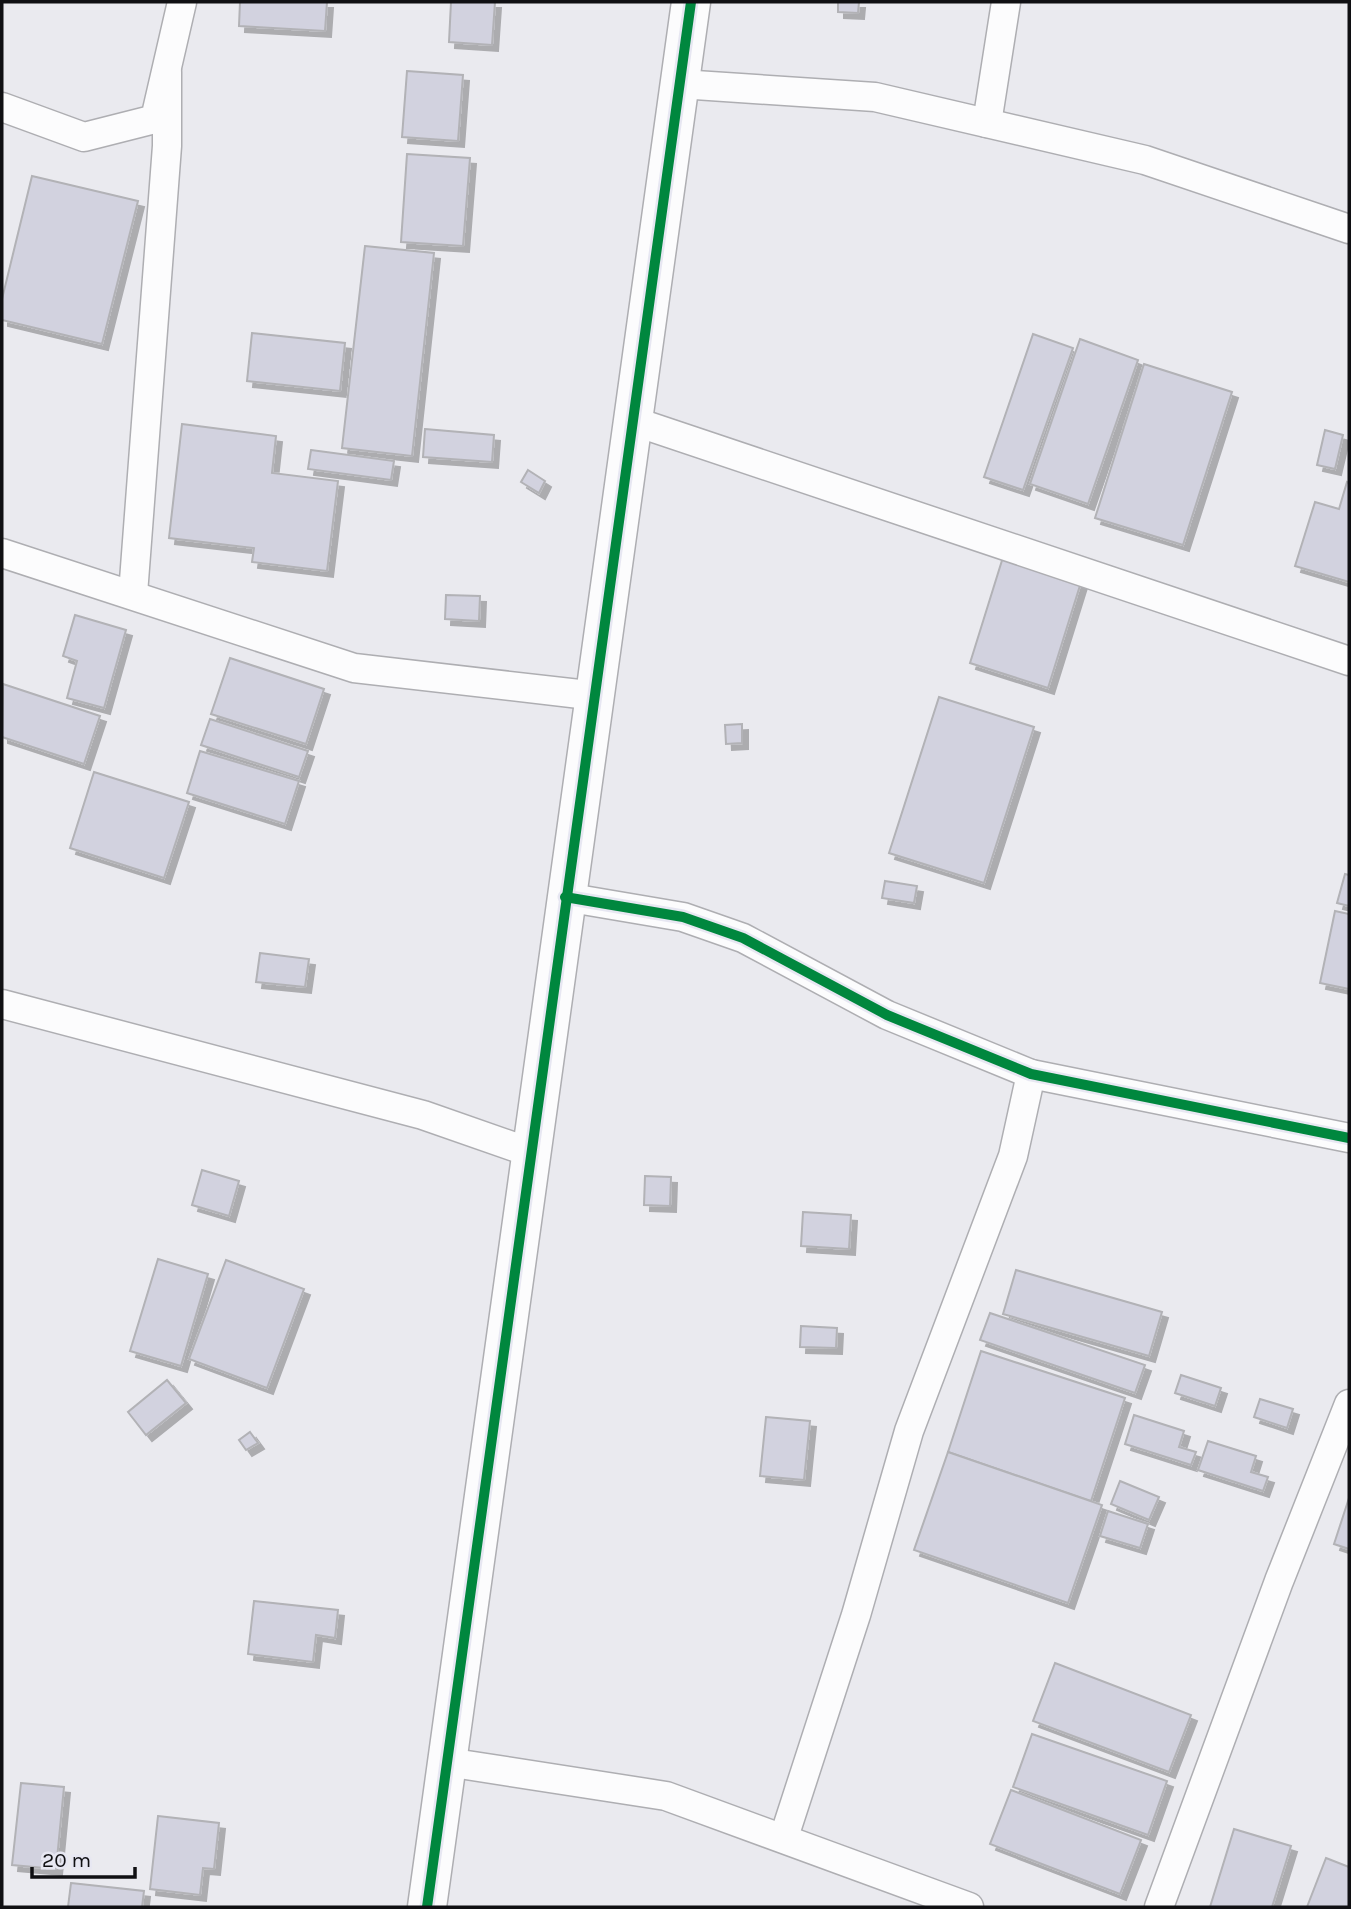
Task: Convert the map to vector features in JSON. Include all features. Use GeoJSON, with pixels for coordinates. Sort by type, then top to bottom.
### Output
{"type":"FeatureCollection","features":[{"type":"Feature","properties":{"kind":"street"},"geometry":{"type":"LineString","coordinates":[[2,107],[84,137],[155,118],[182,2]]}},
{"type":"Feature","properties":{"kind":"street"},"geometry":{"type":"LineString","coordinates":[[427,1907],[565,897],[597,696],[691,2]]}},
{"type":"Feature","properties":{"kind":"street"},"geometry":{"type":"LineString","coordinates":[[987,123],[1006,2]]}},
{"type":"Feature","properties":{"kind":"street"},"geometry":{"type":"LineString","coordinates":[[133,594],[167,146],[167,72]]}},
{"type":"Feature","properties":{"kind":"street"},"geometry":{"type":"LineString","coordinates":[[680,84],[875,97],[1145,160],[1349,229]]}},
{"type":"Feature","properties":{"kind":"street"},"geometry":{"type":"LineString","coordinates":[[633,421],[1349,661]]}},
{"type":"Feature","properties":{"kind":"street"},"geometry":{"type":"LineString","coordinates":[[2,553],[354,668],[597,696]]}},
{"type":"Feature","properties":{"kind":"street"},"geometry":{"type":"LineString","coordinates":[[565,897],[683,917],[743,938],[887,1015],[1031,1074],[1349,1138]]}},
{"type":"Feature","properties":{"kind":"street"},"geometry":{"type":"LineString","coordinates":[[2,1004],[423,1115],[532,1153]]}},
{"type":"Feature","properties":{"kind":"street"},"geometry":{"type":"LineString","coordinates":[[784,1837],[856,1615],[909,1431],[1013,1156],[1031,1074]]}},
{"type":"Feature","properties":{"kind":"street"},"geometry":{"type":"LineString","coordinates":[[1159,1907],[1279,1581],[1349,1404]]}},
{"type":"Feature","properties":{"kind":"street"},"geometry":{"type":"LineString","coordinates":[[447,1762],[666,1796],[969,1907]]}},
{"type":"Feature","properties":{"kind":"building"},"geometry":{"type":"Polygon","coordinates":[[[240,2],[327,2],[325,31],[239,26],[240,2]]]}},
{"type":"Feature","properties":{"kind":"building"},"geometry":{"type":"Polygon","coordinates":[[[451,2],[495,2],[492,45],[449,42],[451,2]]]}},
{"type":"Feature","properties":{"kind":"building"},"geometry":{"type":"Polygon","coordinates":[[[838,2],[859,2],[858,13],[838,12],[838,2]]]}},
{"type":"Feature","properties":{"kind":"building"},"geometry":{"type":"Polygon","coordinates":[[[407,71],[463,75],[458,141],[402,137],[407,71]]]}},
{"type":"Feature","properties":{"kind":"building"},"geometry":{"type":"Polygon","coordinates":[[[407,154],[470,158],[463,246],[401,242],[407,154]]]}},
{"type":"Feature","properties":{"kind":"building"},"geometry":{"type":"Polygon","coordinates":[[[32,176],[138,201],[102,344],[2,320],[2,299],[32,176]]]}},
{"type":"Feature","properties":{"kind":"building"},"geometry":{"type":"Polygon","coordinates":[[[365,246],[434,253],[412,456],[342,448],[365,246]]]}},
{"type":"Feature","properties":{"kind":"building"},"geometry":{"type":"Polygon","coordinates":[[[252,333],[345,343],[340,391],[247,381],[252,333]]]}},
{"type":"Feature","properties":{"kind":"building"},"geometry":{"type":"Polygon","coordinates":[[[1033,334],[1073,348],[1023,490],[984,477],[1033,334]]]}},
{"type":"Feature","properties":{"kind":"building"},"geometry":{"type":"Polygon","coordinates":[[[1080,339],[1138,360],[1088,504],[1030,484],[1080,339]]]}},
{"type":"Feature","properties":{"kind":"building"},"geometry":{"type":"Polygon","coordinates":[[[1144,364],[1232,392],[1183,545],[1095,518],[1144,364]]]}},
{"type":"Feature","properties":{"kind":"building"},"geometry":{"type":"Polygon","coordinates":[[[182,424],[276,436],[272,473],[338,481],[327,571],[252,562],[254,548],[169,538],[182,424]]]}},
{"type":"Feature","properties":{"kind":"building"},"geometry":{"type":"Polygon","coordinates":[[[425,429],[494,435],[492,462],[423,457],[425,429]]]}},
{"type":"Feature","properties":{"kind":"building"},"geometry":{"type":"Polygon","coordinates":[[[1325,430],[1343,435],[1335,469],[1317,465],[1325,430]]]}},
{"type":"Feature","properties":{"kind":"building"},"geometry":{"type":"Polygon","coordinates":[[[311,450],[394,461],[391,480],[308,469],[311,450]]]}},
{"type":"Feature","properties":{"kind":"building"},"geometry":{"type":"Polygon","coordinates":[[[528,470],[545,481],[539,493],[521,482],[528,470]]]}},
{"type":"Feature","properties":{"kind":"building"},"geometry":{"type":"Polygon","coordinates":[[[1347,482],[1349,582],[1295,566],[1315,502],[1339,509],[1347,482]]]}},
{"type":"Feature","properties":{"kind":"building"},"geometry":{"type":"Polygon","coordinates":[[[1004,554],[1082,579],[1048,688],[970,663],[1004,554]]]}},
{"type":"Feature","properties":{"kind":"building"},"geometry":{"type":"Polygon","coordinates":[[[446,595],[480,596],[479,621],[445,619],[446,595]]]}},
{"type":"Feature","properties":{"kind":"building"},"geometry":{"type":"Polygon","coordinates":[[[75,615],[126,630],[104,708],[67,698],[77,661],[63,656],[75,615]]]}},
{"type":"Feature","properties":{"kind":"building"},"geometry":{"type":"Polygon","coordinates":[[[230,658],[324,689],[306,744],[211,714],[230,658]]]}},
{"type":"Feature","properties":{"kind":"building"},"geometry":{"type":"Polygon","coordinates":[[[3,684],[100,716],[84,764],[2,737],[3,684]]]}},
{"type":"Feature","properties":{"kind":"building"},"geometry":{"type":"Polygon","coordinates":[[[939,697],[1034,727],[984,883],[889,853],[939,697]]]}},
{"type":"Feature","properties":{"kind":"building"},"geometry":{"type":"Polygon","coordinates":[[[210,719],[308,751],[299,777],[201,745],[210,719]]]}},
{"type":"Feature","properties":{"kind":"building"},"geometry":{"type":"Polygon","coordinates":[[[742,724],[742,743],[726,744],[725,725],[742,724]]]}},
{"type":"Feature","properties":{"kind":"building"},"geometry":{"type":"Polygon","coordinates":[[[200,751],[299,781],[285,824],[187,793],[200,751]]]}},
{"type":"Feature","properties":{"kind":"building"},"geometry":{"type":"Polygon","coordinates":[[[94,772],[189,802],[164,878],[70,848],[94,772]]]}},
{"type":"Feature","properties":{"kind":"building"},"geometry":{"type":"Polygon","coordinates":[[[1345,874],[1349,875],[1349,906],[1337,903],[1345,874]]]}},
{"type":"Feature","properties":{"kind":"building"},"geometry":{"type":"Polygon","coordinates":[[[885,881],[917,886],[914,903],[882,898],[885,881]]]}},
{"type":"Feature","properties":{"kind":"building"},"geometry":{"type":"Polygon","coordinates":[[[1335,911],[1349,914],[1349,989],[1320,983],[1335,911]]]}},
{"type":"Feature","properties":{"kind":"building"},"geometry":{"type":"Polygon","coordinates":[[[260,953],[309,959],[305,987],[256,982],[260,953]]]}},
{"type":"Feature","properties":{"kind":"building"},"geometry":{"type":"Polygon","coordinates":[[[202,1170],[239,1181],[229,1216],[192,1205],[202,1170]]]}},
{"type":"Feature","properties":{"kind":"building"},"geometry":{"type":"Polygon","coordinates":[[[645,1176],[671,1177],[670,1206],[644,1205],[645,1176]]]}},
{"type":"Feature","properties":{"kind":"building"},"geometry":{"type":"Polygon","coordinates":[[[803,1212],[851,1215],[849,1249],[801,1246],[803,1212]]]}},
{"type":"Feature","properties":{"kind":"building"},"geometry":{"type":"Polygon","coordinates":[[[158,1259],[208,1274],[181,1366],[130,1351],[158,1259]]]}},
{"type":"Feature","properties":{"kind":"building"},"geometry":{"type":"Polygon","coordinates":[[[226,1260],[304,1289],[267,1388],[189,1359],[226,1260]]]}},
{"type":"Feature","properties":{"kind":"building"},"geometry":{"type":"Polygon","coordinates":[[[1016,1270],[1162,1312],[1149,1356],[1003,1314],[1016,1270]]]}},
{"type":"Feature","properties":{"kind":"building"},"geometry":{"type":"Polygon","coordinates":[[[990,1313],[1145,1365],[1135,1393],[980,1340],[990,1313]]]}},
{"type":"Feature","properties":{"kind":"building"},"geometry":{"type":"Polygon","coordinates":[[[801,1326],[837,1328],[836,1348],[800,1347],[801,1326]]]}},
{"type":"Feature","properties":{"kind":"building"},"geometry":{"type":"Polygon","coordinates":[[[981,1351],[1125,1398],[1091,1501],[948,1452],[981,1351]]]}},
{"type":"Feature","properties":{"kind":"building"},"geometry":{"type":"Polygon","coordinates":[[[1181,1375],[1221,1388],[1215,1406],[1175,1393],[1181,1375]]]}},
{"type":"Feature","properties":{"kind":"building"},"geometry":{"type":"Polygon","coordinates":[[[167,1380],[186,1403],[146,1435],[128,1412],[167,1380]]]}},
{"type":"Feature","properties":{"kind":"building"},"geometry":{"type":"Polygon","coordinates":[[[1260,1399],[1293,1409],[1287,1428],[1254,1417],[1260,1399]]]}},
{"type":"Feature","properties":{"kind":"building"},"geometry":{"type":"Polygon","coordinates":[[[1134,1415],[1184,1431],[1179,1447],[1196,1452],[1191,1465],[1125,1444],[1134,1415]]]}},
{"type":"Feature","properties":{"kind":"building"},"geometry":{"type":"Polygon","coordinates":[[[766,1417],[810,1421],[804,1480],[760,1476],[766,1417]]]}},
{"type":"Feature","properties":{"kind":"building"},"geometry":{"type":"Polygon","coordinates":[[[250,1432],[258,1443],[246,1450],[239,1440],[250,1432]]]}},
{"type":"Feature","properties":{"kind":"building"},"geometry":{"type":"Polygon","coordinates":[[[1208,1441],[1256,1456],[1251,1472],[1268,1477],[1263,1491],[1198,1470],[1208,1441]]]}},
{"type":"Feature","properties":{"kind":"building"},"geometry":{"type":"Polygon","coordinates":[[[948,1452],[1102,1505],[1068,1603],[914,1550],[948,1452]]]}},
{"type":"Feature","properties":{"kind":"building"},"geometry":{"type":"Polygon","coordinates":[[[1120,1481],[1159,1497],[1149,1520],[1111,1504],[1120,1481]]]}},
{"type":"Feature","properties":{"kind":"building"},"geometry":{"type":"Polygon","coordinates":[[[1349,1498],[1349,1549],[1334,1544],[1349,1498]]]}},
{"type":"Feature","properties":{"kind":"building"},"geometry":{"type":"Polygon","coordinates":[[[1108,1511],[1148,1524],[1140,1548],[1100,1536],[1108,1511]]]}},
{"type":"Feature","properties":{"kind":"building"},"geometry":{"type":"Polygon","coordinates":[[[254,1601],[338,1610],[335,1638],[316,1635],[313,1662],[248,1654],[254,1601]]]}},
{"type":"Feature","properties":{"kind":"building"},"geometry":{"type":"Polygon","coordinates":[[[1055,1663],[1191,1715],[1169,1772],[1033,1721],[1055,1663]]]}},
{"type":"Feature","properties":{"kind":"building"},"geometry":{"type":"Polygon","coordinates":[[[1032,1734],[1167,1781],[1148,1835],[1013,1787],[1032,1734]]]}},
{"type":"Feature","properties":{"kind":"building"},"geometry":{"type":"Polygon","coordinates":[[[21,1783],[64,1787],[56,1869],[12,1865],[21,1783]]]}},
{"type":"Feature","properties":{"kind":"building"},"geometry":{"type":"Polygon","coordinates":[[[1011,1790],[1141,1840],[1120,1894],[990,1844],[1011,1790]]]}},
{"type":"Feature","properties":{"kind":"building"},"geometry":{"type":"Polygon","coordinates":[[[158,1816],[219,1823],[214,1869],[203,1868],[200,1895],[150,1889],[158,1816]]]}},
{"type":"Feature","properties":{"kind":"building"},"geometry":{"type":"Polygon","coordinates":[[[1234,1829],[1291,1846],[1272,1907],[1210,1907],[1234,1829]]]}},
{"type":"Feature","properties":{"kind":"building"},"geometry":{"type":"Polygon","coordinates":[[[1326,1858],[1349,1867],[1349,1907],[1307,1907],[1326,1858]]]}},
{"type":"Feature","properties":{"kind":"building"},"geometry":{"type":"Polygon","coordinates":[[[71,1883],[144,1891],[142,1907],[68,1907],[71,1883]]]}},
{"type":"Feature","properties":{"kind":"cycle path"},"geometry":{"type":"LineString","coordinates":[[427,1907],[691,2]]}},
{"type":"Feature","properties":{"kind":"cycle path"},"geometry":{"type":"LineString","coordinates":[[565,897],[683,917],[743,938],[887,1015],[1031,1074],[1349,1138]]}}]}
